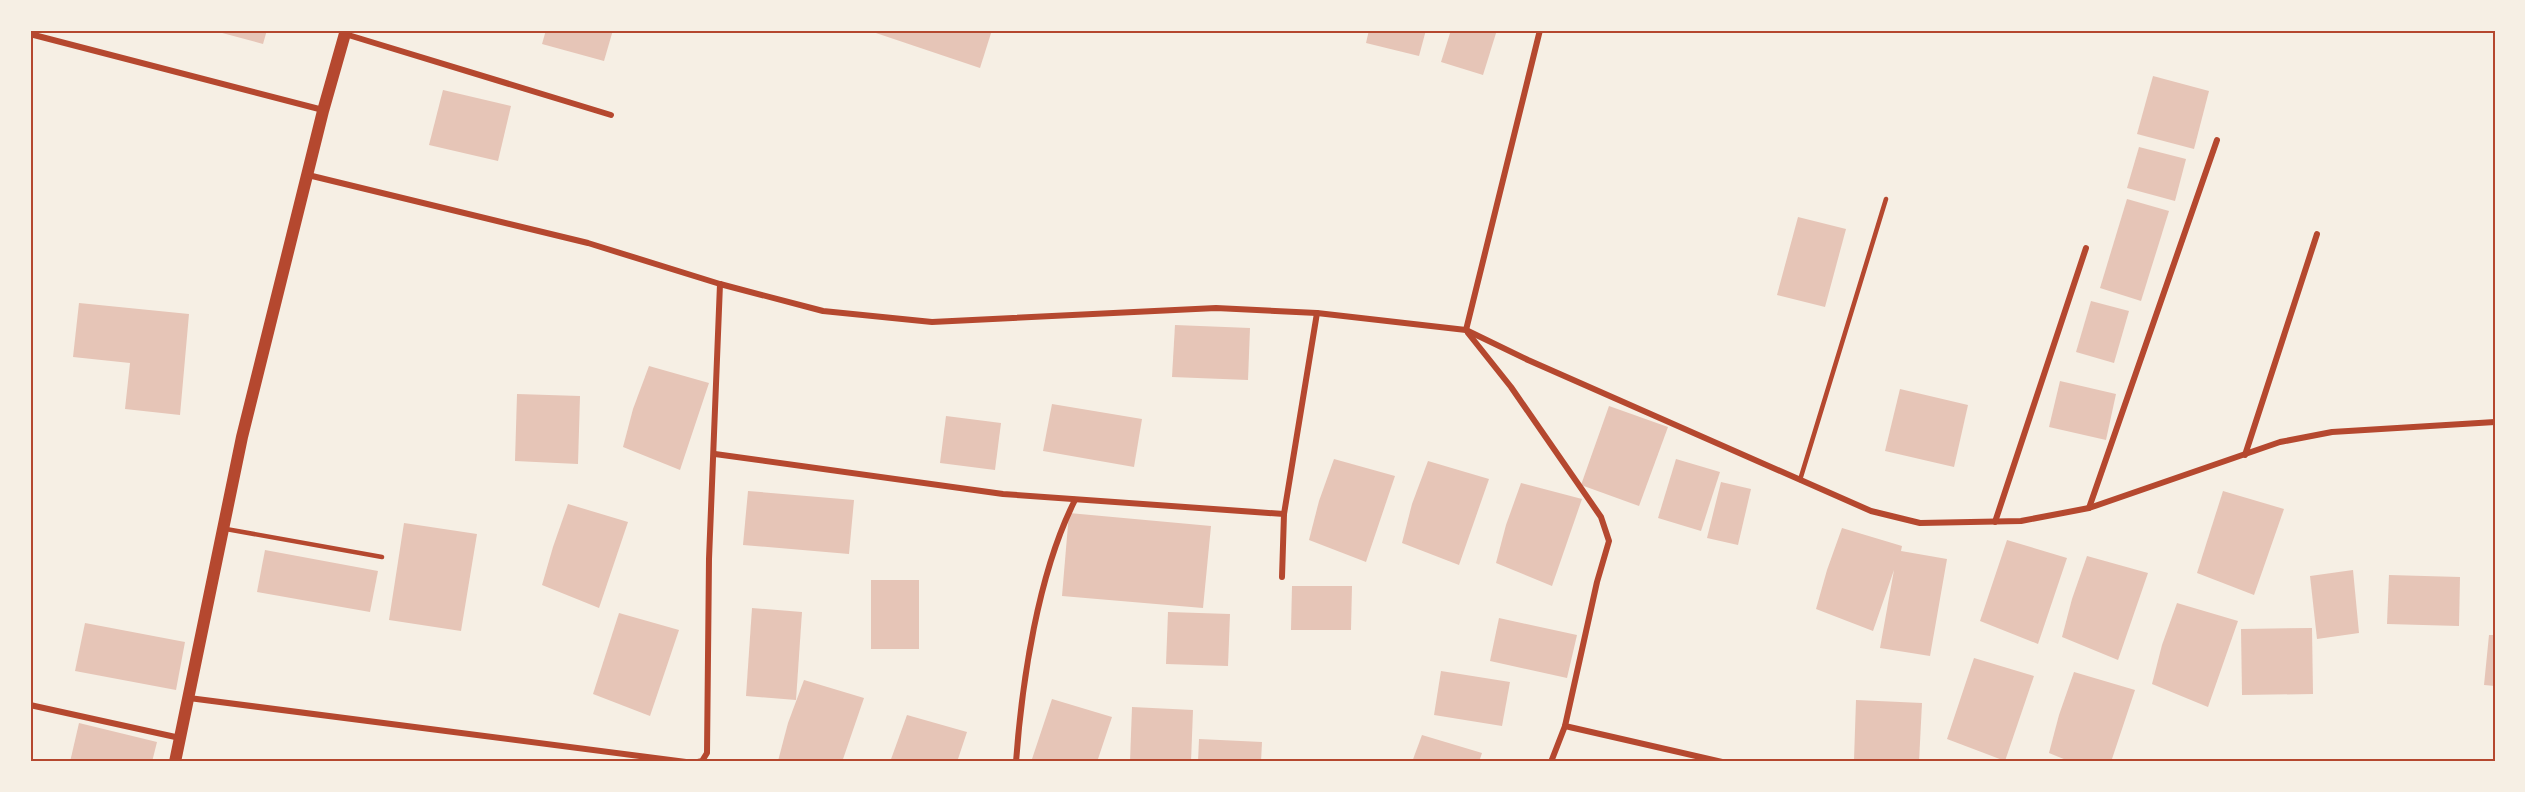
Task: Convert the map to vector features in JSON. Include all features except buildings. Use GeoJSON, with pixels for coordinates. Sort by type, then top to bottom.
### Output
{"type":"FeatureCollection","features":[{"type":"Feature","properties":{"kind":"main road"},"geometry":{"type":"LineString","coordinates":[[175,762],[242,437],[323,111],[346,32]]}},
{"type":"Feature","properties":{"kind":"street"},"geometry":{"type":"LineString","coordinates":[[1466,330],[1540,30]]}},
{"type":"Feature","properties":{"kind":"street"},"geometry":{"type":"LineString","coordinates":[[346,32],[612,115]]}},
{"type":"Feature","properties":{"kind":"street"},"geometry":{"type":"LineString","coordinates":[[30,34],[323,111]]}},
{"type":"Feature","properties":{"kind":"street"},"geometry":{"type":"LineString","coordinates":[[2089,508],[2217,140]]}},
{"type":"Feature","properties":{"kind":"street"},"geometry":{"type":"LineString","coordinates":[[308,175],[588,243],[720,284],[823,312],[932,322],[1216,308],[1317,313],[1466,330],[1528,360],[1871,511],[1920,523],[2021,521],[2089,508],[2280,442],[2332,432],[2495,422]]}},
{"type":"Feature","properties":{"kind":"street"},"geometry":{"type":"LineString","coordinates":[[2245,455],[2317,234]]}},
{"type":"Feature","properties":{"kind":"street"},"geometry":{"type":"LineString","coordinates":[[1995,522],[2086,248]]}},
{"type":"Feature","properties":{"kind":"street"},"geometry":{"type":"LineString","coordinates":[[698,762],[702,762],[707,753],[709,559],[720,284]]}},
{"type":"Feature","properties":{"kind":"street"},"geometry":{"type":"LineString","coordinates":[[1282,577],[1284,514],[1317,313]]}},
{"type":"Feature","properties":{"kind":"street"},"geometry":{"type":"LineString","coordinates":[[1466,330],[1511,387],[1601,517],[1609,541],[1565,726],[1551,762]]}},
{"type":"Feature","properties":{"kind":"street"},"geometry":{"type":"LineString","coordinates":[[715,454],[1003,494],[1284,514]]}},
{"type":"Feature","properties":{"kind":"street"},"geometry":{"type":"LineString","coordinates":[[1016,762],[1026,681],[1038,614],[1065,520],[1075,500]]}},
{"type":"Feature","properties":{"kind":"street"},"geometry":{"type":"LineString","coordinates":[[189,698],[686,762]]}},
{"type":"Feature","properties":{"kind":"street"},"geometry":{"type":"LineString","coordinates":[[30,705],[180,738]]}},
{"type":"Feature","properties":{"kind":"street"},"geometry":{"type":"LineString","coordinates":[[1565,726],[1722,762]]}},
{"type":"Feature","properties":{"kind":"lane"},"geometry":{"type":"LineString","coordinates":[[1800,480],[1886,200]]}},
{"type":"Feature","properties":{"kind":"lane"},"geometry":{"type":"LineString","coordinates":[[223,529],[382,556]]}}]}
